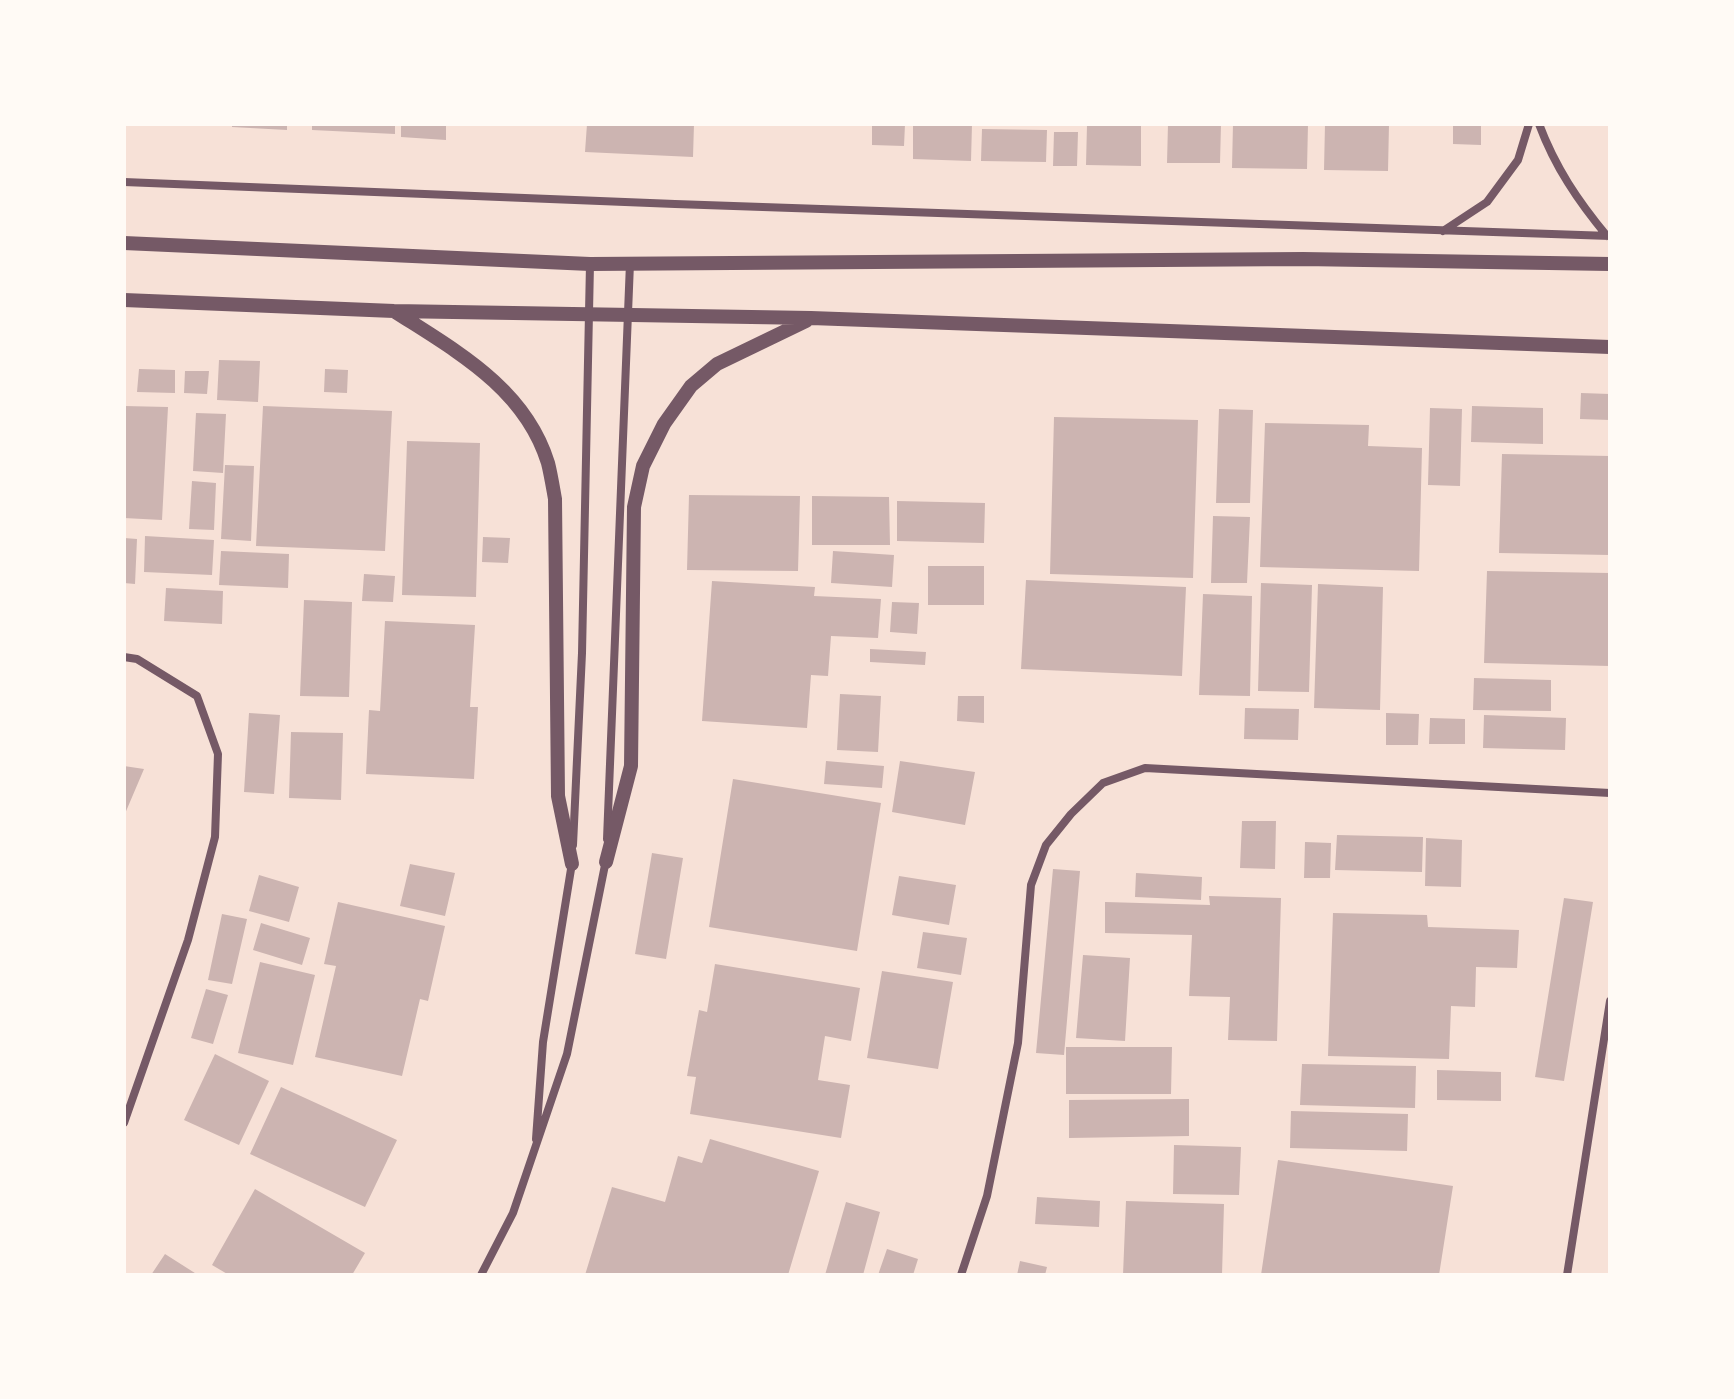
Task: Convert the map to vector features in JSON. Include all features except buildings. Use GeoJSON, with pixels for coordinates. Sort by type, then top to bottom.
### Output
{"type":"FeatureCollection","features":[{"type":"Feature","properties":{"kind":"street"},"geometry":{"type":"LineString","coordinates":[[1443,231],[1487,202],[1518,160],[1529,124]]}},
{"type":"Feature","properties":{"kind":"street"},"geometry":{"type":"LineString","coordinates":[[1539,124],[1551,155],[1576,198],[1608,236]]}},
{"type":"Feature","properties":{"kind":"street"},"geometry":{"type":"LineString","coordinates":[[124,182],[1608,236]]}},
{"type":"Feature","properties":{"kind":"street"},"geometry":{"type":"LineString","coordinates":[[124,243],[590,264],[1303,259],[1610,264]]}},
{"type":"Feature","properties":{"kind":"street"},"geometry":{"type":"LineString","coordinates":[[606,862],[630,263]]}},
{"type":"Feature","properties":{"kind":"street"},"geometry":{"type":"LineString","coordinates":[[535,1151],[543,1042],[572,864],[582,653],[590,264]]}},
{"type":"Feature","properties":{"kind":"street"},"geometry":{"type":"LineString","coordinates":[[124,300],[394,311],[811,318],[1610,347]]}},
{"type":"Feature","properties":{"kind":"street"},"geometry":{"type":"LineString","coordinates":[[394,311],[491,377],[509,395],[530,427],[547,462],[555,499],[558,796],[572,864]]}},
{"type":"Feature","properties":{"kind":"street"},"geometry":{"type":"LineString","coordinates":[[481,1275],[513,1213],[567,1054],[606,862],[631,766],[634,507],[643,466],[664,424],[691,386],[717,364],[811,318]]}},
{"type":"Feature","properties":{"kind":"street"},"geometry":{"type":"LineString","coordinates":[[124,657],[137,659],[197,696],[218,754],[215,837],[188,940],[124,1123]]}},
{"type":"Feature","properties":{"kind":"street"},"geometry":{"type":"LineString","coordinates":[[961,1275],[987,1196],[1018,1043],[1031,885],[1046,845],[1071,814],[1103,783],[1145,768],[1610,793]]}},
{"type":"Feature","properties":{"kind":"street"},"geometry":{"type":"LineString","coordinates":[[1567,1275],[1610,1001]]}}]}
